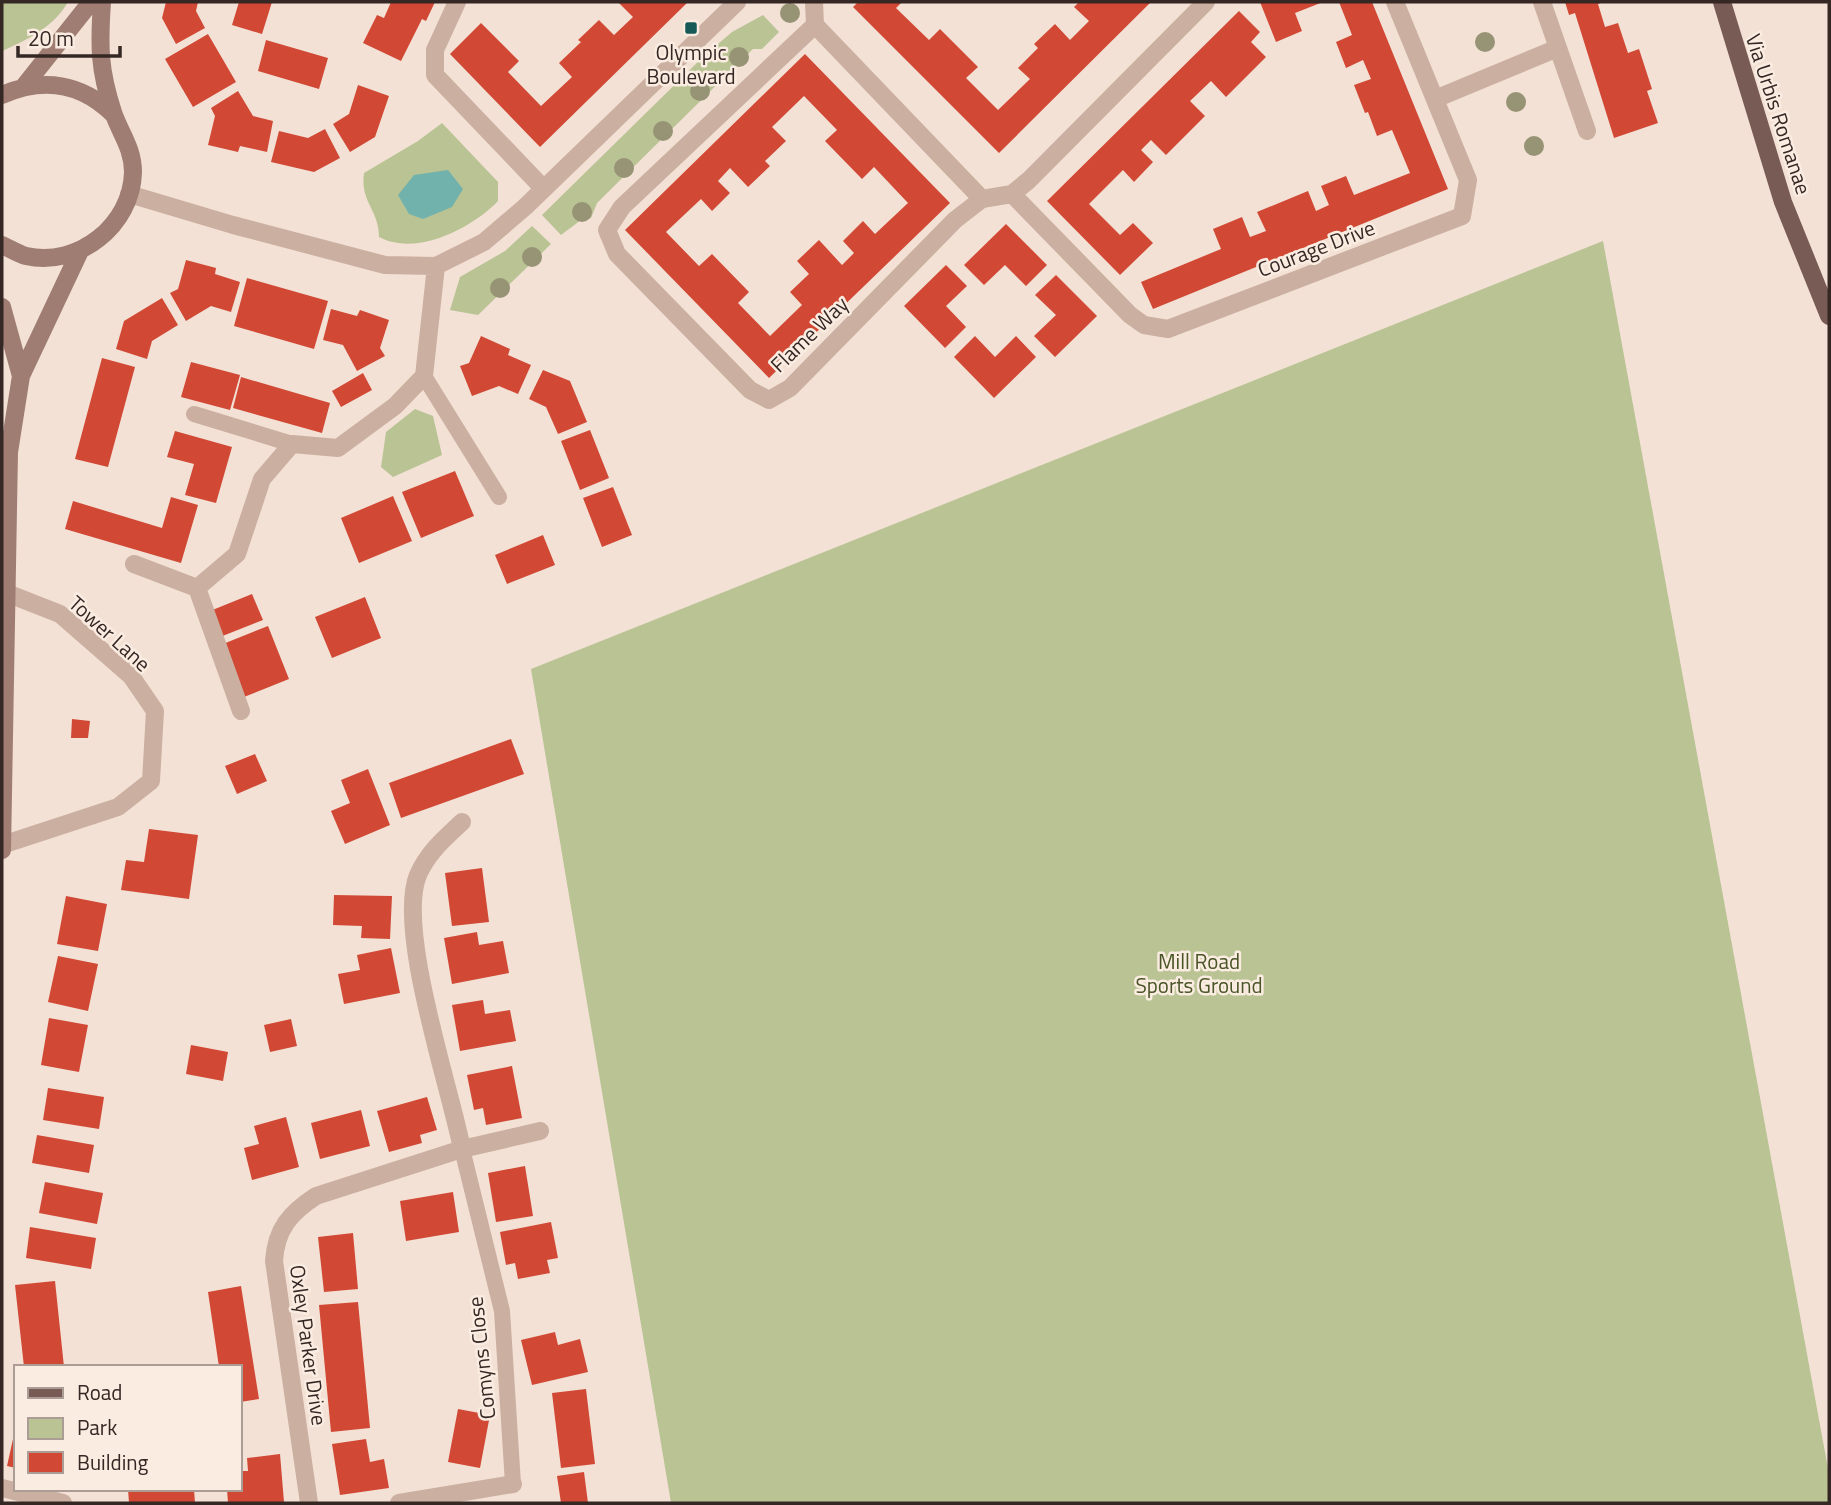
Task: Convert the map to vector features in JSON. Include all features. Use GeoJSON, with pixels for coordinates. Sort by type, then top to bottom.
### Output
{"type":"FeatureCollection","features":[{"type":"Feature","properties":{"kind":"main road","name":"Via Urbis Romanae"},"geometry":{"type":"LineString","coordinates":[[1722,2],[1783,202],[1829,316]]}},
{"type":"Feature","properties":{"kind":"street"},"geometry":{"type":"LineString","coordinates":[[25,85],[91,2]]}},
{"type":"Feature","properties":{"kind":"street"},"geometry":{"type":"LineString","coordinates":[[2,245],[25,256],[51,258],[80,251],[116,222],[129,194],[133,172],[128,141],[114,115],[99,58],[102,2]]}},
{"type":"Feature","properties":{"kind":"street"},"geometry":{"type":"LineString","coordinates":[[457,2],[435,50],[435,75],[543,188]]}},
{"type":"Feature","properties":{"kind":"street"},"geometry":{"type":"LineString","coordinates":[[129,194],[385,265],[436,266],[484,242],[737,2]]}},
{"type":"Feature","properties":{"kind":"street"},"geometry":{"type":"LineString","coordinates":[[814,2],[815,24],[982,199]]}},
{"type":"Feature","properties":{"kind":"street"},"geometry":{"type":"LineString","coordinates":[[1012,194],[1206,2]]}},
{"type":"Feature","properties":{"kind":"street","name":"Courage Drive"},"geometry":{"type":"LineString","coordinates":[[1012,194],[1130,315],[1144,325],[1168,329],[1462,216],[1468,180],[1395,2]]}},
{"type":"Feature","properties":{"kind":"street"},"geometry":{"type":"LineString","coordinates":[[1542,2],[1587,131]]}},
{"type":"Feature","properties":{"kind":"street","name":"Flame Way"},"geometry":{"type":"LineString","coordinates":[[815,24],[622,207],[607,230],[617,254],[750,390],[769,400],[790,388],[955,220],[982,199],[1012,194]]}},
{"type":"Feature","properties":{"kind":"street"},"geometry":{"type":"LineString","coordinates":[[1435,99],[1558,48]]}},
{"type":"Feature","properties":{"kind":"street"},"geometry":{"type":"LineString","coordinates":[[2,95],[25,85],[70,86],[98,99],[114,115]]}},
{"type":"Feature","properties":{"kind":"street"},"geometry":{"type":"LineString","coordinates":[[2,850],[4,592],[9,452],[21,376],[80,251]]}},
{"type":"Feature","properties":{"kind":"street"},"geometry":{"type":"LineString","coordinates":[[197,588],[237,554],[262,479],[292,444],[338,448],[395,406],[425,376],[436,266]]}},
{"type":"Feature","properties":{"kind":"street"},"geometry":{"type":"LineString","coordinates":[[2,307],[21,376]]}},
{"type":"Feature","properties":{"kind":"street"},"geometry":{"type":"LineString","coordinates":[[134,564],[197,588],[241,711]]}},
{"type":"Feature","properties":{"kind":"street","name":"Tower Lane"},"geometry":{"type":"LineString","coordinates":[[2,845],[118,807],[151,781],[155,712],[131,676],[60,614],[4,592]]}},
{"type":"Feature","properties":{"kind":"street"},"geometry":{"type":"LineString","coordinates":[[461,1149],[428,1012],[412,911],[417,878],[430,852],[462,822]]}},
{"type":"Feature","properties":{"kind":"street","name":"Oxley Parker Drive"},"geometry":{"type":"LineString","coordinates":[[309,1503],[274,1261],[275,1241],[283,1224],[295,1209],[316,1196],[461,1149],[540,1131]]}},
{"type":"Feature","properties":{"kind":"street"},"geometry":{"type":"LineString","coordinates":[[399,1503],[513,1484]]}},
{"type":"Feature","properties":{"kind":"street"},"geometry":{"type":"LineString","coordinates":[[14,1491],[63,1503]]}},
{"type":"Feature","properties":{"kind":"lane"},"geometry":{"type":"LineString","coordinates":[[425,376],[499,497]]}},
{"type":"Feature","properties":{"kind":"lane"},"geometry":{"type":"LineString","coordinates":[[194,414],[292,444]]}},
{"type":"Feature","properties":{"kind":"lane","name":"Comyns Close"},"geometry":{"type":"LineString","coordinates":[[461,1149],[502,1311],[513,1484]]}},
{"type":"Feature","properties":{"kind":"green space"},"geometry":{"type":"Polygon","coordinates":[[[2,2],[68,2],[48,26],[2,51],[2,2]]]}},
{"type":"Feature","properties":{"kind":"green space"},"geometry":{"type":"Polygon","coordinates":[[[763,15],[779,32],[762,49],[753,49],[597,203],[591,218],[581,220],[561,235],[542,215],[704,56],[732,32],[763,15]]]}},
{"type":"Feature","properties":{"kind":"green space"},"geometry":{"type":"Polygon","coordinates":[[[442,123],[498,182],[498,201],[474,221],[443,237],[410,244],[379,237],[376,219],[365,192],[364,173],[418,141],[442,123]]]}},
{"type":"Feature","properties":{"kind":"green space"},"geometry":{"type":"Polygon","coordinates":[[[532,226],[551,244],[478,315],[450,310],[460,277],[505,251],[532,226]]]}},
{"type":"Feature","properties":{"kind":"green space","name":"Mill Road Sports Ground"},"geometry":{"type":"Polygon","coordinates":[[[1603,241],[1829,1474],[1829,1503],[671,1503],[531,669],[1603,241]]]}},
{"type":"Feature","properties":{"kind":"green space"},"geometry":{"type":"Polygon","coordinates":[[[415,409],[433,416],[442,455],[393,477],[381,467],[386,432],[415,409]]]}},
{"type":"Feature","properties":{"kind":"water"},"geometry":{"type":"Polygon","coordinates":[[[448,170],[463,189],[452,207],[423,219],[409,214],[398,195],[414,175],[448,170]]]}},
{"type":"Feature","properties":{"kind":"building"},"geometry":{"type":"Polygon","coordinates":[[[166,2],[198,2],[196,11],[205,28],[176,44],[162,18],[166,2]]]}},
{"type":"Feature","properties":{"kind":"building"},"geometry":{"type":"Polygon","coordinates":[[[239,2],[272,2],[262,34],[232,25],[239,2]]]}},
{"type":"Feature","properties":{"kind":"building"},"geometry":{"type":"Polygon","coordinates":[[[391,2],[435,2],[426,21],[422,19],[401,61],[363,43],[377,15],[384,18],[391,2]]]}},
{"type":"Feature","properties":{"kind":"building"},"geometry":{"type":"Polygon","coordinates":[[[618,2],[688,2],[540,147],[450,54],[481,23],[519,61],[508,72],[541,106],[572,77],[559,63],[581,42],[578,40],[599,20],[614,35],[633,17],[618,2]]]}},
{"type":"Feature","properties":{"kind":"building"},"geometry":{"type":"Polygon","coordinates":[[[858,2],[902,2],[896,8],[929,40],[940,29],[978,67],[966,78],[998,110],[1030,79],[1018,68],[1038,48],[1034,44],[1055,24],[1070,40],[1089,21],[1074,7],[1079,2],[1151,2],[999,153],[853,7],[858,2]]]}},
{"type":"Feature","properties":{"kind":"building"},"geometry":{"type":"Polygon","coordinates":[[[1260,2],[1323,2],[1295,13],[1302,31],[1276,42],[1260,2]]]}},
{"type":"Feature","properties":{"kind":"building"},"geometry":{"type":"Polygon","coordinates":[[[1339,2],[1372,2],[1448,189],[1153,309],[1141,282],[1221,249],[1213,229],[1242,217],[1250,237],[1266,231],[1257,212],[1308,191],[1316,211],[1329,205],[1321,186],[1346,176],[1354,195],[1410,173],[1392,130],[1377,136],[1368,112],[1365,113],[1354,85],[1371,79],[1363,60],[1346,68],[1336,42],[1352,35],[1339,2]]]}},
{"type":"Feature","properties":{"kind":"building"},"geometry":{"type":"Polygon","coordinates":[[[1565,2],[1603,2],[1598,4],[1605,27],[1618,23],[1628,53],[1639,49],[1652,89],[1647,91],[1658,123],[1614,138],[1575,13],[1569,15],[1565,2]]]}},
{"type":"Feature","properties":{"kind":"building"},"geometry":{"type":"Polygon","coordinates":[[[1239,11],[1260,32],[1251,42],[1266,57],[1226,97],[1211,81],[1190,101],[1205,116],[1166,155],[1151,140],[1141,150],[1153,162],[1134,182],[1123,170],[1089,204],[1120,235],[1133,223],[1153,243],[1120,275],[1047,201],[1239,11]]]}},
{"type":"Feature","properties":{"kind":"building"},"geometry":{"type":"Polygon","coordinates":[[[208,34],[236,82],[193,107],[165,59],[208,34]]]}},
{"type":"Feature","properties":{"kind":"building"},"geometry":{"type":"Polygon","coordinates":[[[266,40],[328,58],[319,89],[258,71],[266,40]]]}},
{"type":"Feature","properties":{"kind":"building"},"geometry":{"type":"Polygon","coordinates":[[[805,54],[950,203],[769,378],[625,230],[805,54]],[[804,96],[772,127],[786,141],[765,161],[770,166],[748,187],[730,168],[718,181],[730,193],[712,211],[701,199],[666,232],[699,266],[712,254],[749,292],[738,303],[770,336],[802,305],[790,292],[809,274],[797,261],[819,240],[842,265],[854,253],[843,241],[863,221],[875,234],[908,203],[874,167],[862,179],[825,141],[837,130],[804,96]]]}},
{"type":"Feature","properties":{"kind":"building"},"geometry":{"type":"Polygon","coordinates":[[[358,85],[389,96],[375,137],[350,152],[333,124],[349,114],[358,85]]]}},
{"type":"Feature","properties":{"kind":"building"},"geometry":{"type":"Polygon","coordinates":[[[238,91],[253,116],[273,121],[267,152],[240,146],[238,152],[208,145],[215,116],[211,108],[238,91]]]}},
{"type":"Feature","properties":{"kind":"building"},"geometry":{"type":"Polygon","coordinates":[[[325,129],[340,158],[314,172],[271,162],[279,131],[308,138],[325,129]]]}},
{"type":"Feature","properties":{"kind":"building"},"geometry":{"type":"Polygon","coordinates":[[[1006,224],[1047,265],[1026,286],[1005,265],[984,285],[964,265],[1006,224]]]}},
{"type":"Feature","properties":{"kind":"building"},"geometry":{"type":"Polygon","coordinates":[[[186,260],[216,268],[215,274],[240,282],[231,312],[211,306],[186,321],[170,293],[178,289],[186,260]]]}},
{"type":"Feature","properties":{"kind":"building"},"geometry":{"type":"Polygon","coordinates":[[[946,265],[967,286],[946,306],[966,327],[945,348],[904,306],[946,265]]]}},
{"type":"Feature","properties":{"kind":"building"},"geometry":{"type":"Polygon","coordinates":[[[1056,275],[1097,316],[1055,357],[1034,336],[1056,315],[1035,295],[1056,275]]]}},
{"type":"Feature","properties":{"kind":"building"},"geometry":{"type":"Polygon","coordinates":[[[247,278],[328,301],[314,349],[234,326],[247,278]]]}},
{"type":"Feature","properties":{"kind":"building"},"geometry":{"type":"Polygon","coordinates":[[[162,298],[178,325],[152,341],[147,359],[116,349],[124,321],[162,298]]]}},
{"type":"Feature","properties":{"kind":"building"},"geometry":{"type":"Polygon","coordinates":[[[331,309],[357,316],[360,310],[389,320],[380,348],[385,356],[357,371],[343,345],[323,340],[331,309]]]}},
{"type":"Feature","properties":{"kind":"building"},"geometry":{"type":"Polygon","coordinates":[[[481,336],[510,349],[508,355],[531,365],[518,394],[499,386],[472,396],[460,366],[469,363],[481,336]]]}},
{"type":"Feature","properties":{"kind":"building"},"geometry":{"type":"Polygon","coordinates":[[[975,336],[995,357],[1016,336],[1036,357],[994,398],[954,357],[975,336]]]}},
{"type":"Feature","properties":{"kind":"building"},"geometry":{"type":"Polygon","coordinates":[[[102,358],[135,367],[108,467],[75,459],[102,358]]]}},
{"type":"Feature","properties":{"kind":"building"},"geometry":{"type":"Polygon","coordinates":[[[191,362],[240,375],[230,410],[181,397],[191,362]]]}},
{"type":"Feature","properties":{"kind":"building"},"geometry":{"type":"Polygon","coordinates":[[[543,370],[570,381],[587,422],[558,434],[546,407],[529,399],[543,370]]]}},
{"type":"Feature","properties":{"kind":"building"},"geometry":{"type":"Polygon","coordinates":[[[363,373],[372,390],[341,407],[332,391],[363,373]]]}},
{"type":"Feature","properties":{"kind":"building"},"geometry":{"type":"Polygon","coordinates":[[[241,377],[330,403],[322,433],[233,408],[241,377]]]}},
{"type":"Feature","properties":{"kind":"building"},"geometry":{"type":"Polygon","coordinates":[[[590,430],[609,478],[580,490],[561,441],[590,430]]]}},
{"type":"Feature","properties":{"kind":"building"},"geometry":{"type":"Polygon","coordinates":[[[175,431],[232,447],[216,503],[185,495],[194,464],[167,457],[175,431]]]}},
{"type":"Feature","properties":{"kind":"building"},"geometry":{"type":"Polygon","coordinates":[[[455,471],[474,516],[421,538],[402,492],[455,471]]]}},
{"type":"Feature","properties":{"kind":"building"},"geometry":{"type":"Polygon","coordinates":[[[613,487],[632,535],[602,547],[583,498],[613,487]]]}},
{"type":"Feature","properties":{"kind":"building"},"geometry":{"type":"Polygon","coordinates":[[[393,496],[412,541],[359,563],[341,518],[393,496]]]}},
{"type":"Feature","properties":{"kind":"building"},"geometry":{"type":"Polygon","coordinates":[[[171,497],[198,505],[181,563],[65,529],[73,501],[162,528],[171,497]]]}},
{"type":"Feature","properties":{"kind":"building"},"geometry":{"type":"Polygon","coordinates":[[[543,535],[555,565],[507,584],[495,555],[543,535]]]}},
{"type":"Feature","properties":{"kind":"building"},"geometry":{"type":"Polygon","coordinates":[[[252,594],[263,620],[220,637],[210,611],[252,594]]]}},
{"type":"Feature","properties":{"kind":"building"},"geometry":{"type":"Polygon","coordinates":[[[365,597],[381,638],[332,658],[315,617],[365,597]]]}},
{"type":"Feature","properties":{"kind":"building"},"geometry":{"type":"Polygon","coordinates":[[[268,626],[289,679],[244,697],[223,644],[268,626]]]}},
{"type":"Feature","properties":{"kind":"building"},"geometry":{"type":"Polygon","coordinates":[[[72,719],[90,721],[88,738],[71,738],[72,719]]]}},
{"type":"Feature","properties":{"kind":"building"},"geometry":{"type":"Polygon","coordinates":[[[511,739],[524,774],[401,818],[389,783],[511,739]]]}},
{"type":"Feature","properties":{"kind":"building"},"geometry":{"type":"Polygon","coordinates":[[[255,754],[267,781],[237,794],[225,766],[255,754]]]}},
{"type":"Feature","properties":{"kind":"building"},"geometry":{"type":"Polygon","coordinates":[[[368,769],[390,825],[345,844],[331,811],[350,803],[341,780],[368,769]]]}},
{"type":"Feature","properties":{"kind":"building"},"geometry":{"type":"Polygon","coordinates":[[[149,829],[198,835],[189,899],[121,890],[126,860],[144,862],[149,829]]]}},
{"type":"Feature","properties":{"kind":"building"},"geometry":{"type":"Polygon","coordinates":[[[482,868],[489,922],[452,926],[445,873],[482,868]]]}},
{"type":"Feature","properties":{"kind":"building"},"geometry":{"type":"Polygon","coordinates":[[[334,895],[392,896],[390,939],[361,938],[362,926],[333,925],[334,895]]]}},
{"type":"Feature","properties":{"kind":"building"},"geometry":{"type":"Polygon","coordinates":[[[66,896],[107,904],[98,951],[57,944],[66,896]]]}},
{"type":"Feature","properties":{"kind":"building"},"geometry":{"type":"Polygon","coordinates":[[[477,932],[479,945],[503,941],[509,973],[452,984],[444,938],[477,932]]]}},
{"type":"Feature","properties":{"kind":"building"},"geometry":{"type":"Polygon","coordinates":[[[391,948],[400,993],[344,1004],[338,974],[360,970],[357,955],[391,948]]]}},
{"type":"Feature","properties":{"kind":"building"},"geometry":{"type":"Polygon","coordinates":[[[58,956],[98,964],[88,1011],[48,1002],[58,956]]]}},
{"type":"Feature","properties":{"kind":"building"},"geometry":{"type":"Polygon","coordinates":[[[483,1000],[485,1014],[510,1010],[516,1041],[460,1051],[452,1005],[483,1000]]]}},
{"type":"Feature","properties":{"kind":"building"},"geometry":{"type":"Polygon","coordinates":[[[49,1018],[88,1025],[79,1072],[41,1065],[49,1018]]]}},
{"type":"Feature","properties":{"kind":"building"},"geometry":{"type":"Polygon","coordinates":[[[291,1019],[297,1046],[270,1052],[264,1025],[291,1019]]]}},
{"type":"Feature","properties":{"kind":"building"},"geometry":{"type":"Polygon","coordinates":[[[191,1045],[228,1052],[223,1081],[186,1074],[191,1045]]]}},
{"type":"Feature","properties":{"kind":"building"},"geometry":{"type":"Polygon","coordinates":[[[512,1066],[522,1118],[486,1125],[483,1108],[474,1110],[467,1075],[512,1066]]]}},
{"type":"Feature","properties":{"kind":"building"},"geometry":{"type":"Polygon","coordinates":[[[48,1088],[104,1097],[99,1129],[43,1120],[48,1088]]]}},
{"type":"Feature","properties":{"kind":"building"},"geometry":{"type":"Polygon","coordinates":[[[427,1097],[437,1130],[420,1135],[422,1143],[389,1152],[377,1111],[427,1097]]]}},
{"type":"Feature","properties":{"kind":"building"},"geometry":{"type":"Polygon","coordinates":[[[361,1110],[370,1146],[320,1159],[311,1123],[361,1110]]]}},
{"type":"Feature","properties":{"kind":"building"},"geometry":{"type":"Polygon","coordinates":[[[286,1117],[299,1167],[252,1180],[244,1148],[259,1144],[254,1126],[286,1117]]]}},
{"type":"Feature","properties":{"kind":"building"},"geometry":{"type":"Polygon","coordinates":[[[37,1135],[94,1145],[89,1173],[32,1163],[37,1135]]]}},
{"type":"Feature","properties":{"kind":"building"},"geometry":{"type":"Polygon","coordinates":[[[525,1166],[533,1216],[496,1222],[488,1173],[525,1166]]]}},
{"type":"Feature","properties":{"kind":"building"},"geometry":{"type":"Polygon","coordinates":[[[45,1182],[103,1193],[97,1224],[39,1213],[45,1182]]]}},
{"type":"Feature","properties":{"kind":"building"},"geometry":{"type":"Polygon","coordinates":[[[453,1192],[459,1232],[406,1241],[400,1201],[453,1192]]]}},
{"type":"Feature","properties":{"kind":"building"},"geometry":{"type":"Polygon","coordinates":[[[551,1222],[558,1258],[547,1260],[550,1273],[518,1279],[515,1263],[506,1265],[500,1232],[551,1222]]]}},
{"type":"Feature","properties":{"kind":"building"},"geometry":{"type":"Polygon","coordinates":[[[30,1227],[96,1238],[91,1269],[26,1258],[30,1227]]]}},
{"type":"Feature","properties":{"kind":"building"},"geometry":{"type":"Polygon","coordinates":[[[353,1233],[358,1289],[324,1292],[318,1237],[353,1233]]]}},
{"type":"Feature","properties":{"kind":"building"},"geometry":{"type":"Polygon","coordinates":[[[55,1281],[64,1365],[24,1365],[15,1285],[55,1281]]]}},
{"type":"Feature","properties":{"kind":"building"},"geometry":{"type":"Polygon","coordinates":[[[241,1286],[259,1399],[242,1402],[242,1365],[219,1365],[208,1292],[241,1286]]]}},
{"type":"Feature","properties":{"kind":"building"},"geometry":{"type":"Polygon","coordinates":[[[358,1302],[370,1428],[331,1432],[319,1305],[358,1302]]]}},
{"type":"Feature","properties":{"kind":"building"},"geometry":{"type":"Polygon","coordinates":[[[555,1332],[558,1345],[580,1339],[588,1372],[532,1385],[521,1340],[555,1332]]]}},
{"type":"Feature","properties":{"kind":"building"},"geometry":{"type":"Polygon","coordinates":[[[586,1389],[595,1464],[561,1468],[552,1393],[586,1389]]]}},
{"type":"Feature","properties":{"kind":"building"},"geometry":{"type":"Polygon","coordinates":[[[458,1409],[490,1415],[480,1468],[448,1462],[458,1409]]]}},
{"type":"Feature","properties":{"kind":"building"},"geometry":{"type":"Polygon","coordinates":[[[14,1434],[14,1468],[7,1466],[14,1434]]]}},
{"type":"Feature","properties":{"kind":"building"},"geometry":{"type":"Polygon","coordinates":[[[366,1439],[370,1462],[384,1459],[389,1488],[340,1495],[332,1444],[366,1439]]]}},
{"type":"Feature","properties":{"kind":"building"},"geometry":{"type":"Polygon","coordinates":[[[280,1454],[284,1502],[228,1503],[227,1491],[242,1491],[242,1471],[248,1471],[247,1458],[280,1454]]]}},
{"type":"Feature","properties":{"kind":"building"},"geometry":{"type":"Polygon","coordinates":[[[584,1472],[588,1503],[561,1503],[557,1476],[584,1472]]]}},
{"type":"Feature","properties":{"kind":"building"},"geometry":{"type":"Polygon","coordinates":[[[128,1491],[194,1491],[195,1503],[129,1503],[128,1491]]]}},
{"type":"Feature","properties":{"kind":"place","name":"Olympic Boulevard"},"geometry":{"type":"Point","coordinates":[691,28]}}]}
